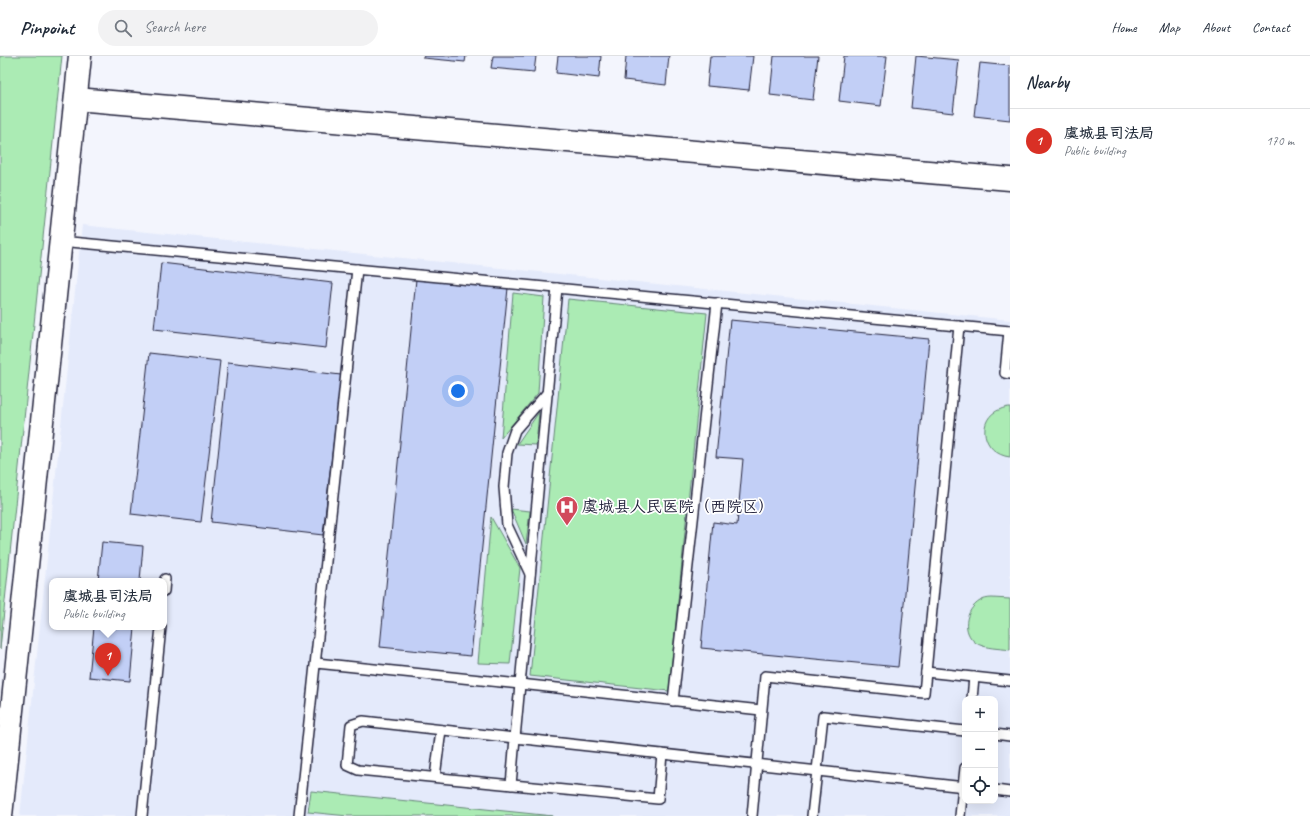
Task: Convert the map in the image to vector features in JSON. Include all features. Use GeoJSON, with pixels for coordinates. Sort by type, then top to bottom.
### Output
{"type":"FeatureCollection","features":[{"type":"Feature","properties":{"kind":"street"},"geometry":{"type":"LineString","coordinates":[[1,816],[80,56]]}},
{"type":"Feature","properties":{"kind":"street"},"geometry":{"type":"LineString","coordinates":[[76,99],[1010,179]]}},
{"type":"Feature","properties":{"kind":"lane"},"geometry":{"type":"LineString","coordinates":[[60,241],[1010,331],[1005,373],[1010,374]]}},
{"type":"Feature","properties":{"kind":"lane"},"geometry":{"type":"LineString","coordinates":[[299,816],[357,269]]}},
{"type":"Feature","properties":{"kind":"lane"},"geometry":{"type":"LineString","coordinates":[[511,785],[557,288]]}},
{"type":"Feature","properties":{"kind":"lane"},"geometry":{"type":"LineString","coordinates":[[673,701],[717,303]]}},
{"type":"Feature","properties":{"kind":"lane"},"geometry":{"type":"LineString","coordinates":[[752,816],[765,676],[924,693],[959,326]]}},
{"type":"Feature","properties":{"kind":"lane"},"geometry":{"type":"LineString","coordinates":[[531,575],[507,525],[504,487],[507,453],[515,430],[548,392]]}},
{"type":"Feature","properties":{"kind":"lane"},"geometry":{"type":"LineString","coordinates":[[142,816],[160,630]]}},
{"type":"Feature","properties":{"kind":"lane"},"geometry":{"type":"LineString","coordinates":[[316,664],[762,710]]}},
{"type":"Feature","properties":{"kind":"lane"},"geometry":{"type":"LineString","coordinates":[[926,672],[1010,681]]}},
{"type":"Feature","properties":{"kind":"lane"},"geometry":{"type":"LineString","coordinates":[[972,696],[974,677]]}},
{"type":"Feature","properties":{"kind":"lane"},"geometry":{"type":"LineString","coordinates":[[812,816],[822,716],[962,731]]}},
{"type":"Feature","properties":{"kind":"lane"},"geometry":{"type":"LineString","coordinates":[[662,754],[658,799],[358,770],[348,765],[351,725],[363,721],[962,787]]}},
{"type":"Feature","properties":{"kind":"lane"},"geometry":{"type":"LineString","coordinates":[[435,778],[441,730]]}},
{"type":"Feature","properties":{"kind":"lane"},"geometry":{"type":"LineString","coordinates":[[998,734],[1010,736]]}},
{"type":"Feature","properties":{"kind":"lane"},"geometry":{"type":"LineString","coordinates":[[998,790],[1010,792]]}},
{"type":"Feature","properties":{"kind":"lane"},"geometry":{"type":"LineString","coordinates":[[960,816],[962,802]]}},
{"type":"Feature","properties":{"kind":"shaded area","name":"虞城县人民医院（西院区）"},"geometry":{"type":"Polygon","coordinates":[[[82,225],[1010,320],[1010,816],[20,816],[82,225]]]}},
{"type":"Feature","properties":{"kind":"green space"},"geometry":{"type":"Polygon","coordinates":[[[0,56],[62,56],[0,649],[0,56]]]}},
{"type":"Feature","properties":{"kind":"green space"},"geometry":{"type":"Polygon","coordinates":[[[513,293],[544,297],[538,393],[501,438],[513,293]]]}},
{"type":"Feature","properties":{"kind":"green space"},"geometry":{"type":"Polygon","coordinates":[[[568,299],[707,313],[669,691],[530,676],[568,299]]]}},
{"type":"Feature","properties":{"kind":"green space"},"geometry":{"type":"Polygon","coordinates":[[[1006,407],[1010,407],[1010,457],[993,450],[985,435],[985,427],[993,414],[1006,407]]]}},
{"type":"Feature","properties":{"kind":"green space"},"geometry":{"type":"Polygon","coordinates":[[[539,412],[536,445],[517,444],[539,412]]]}},
{"type":"Feature","properties":{"kind":"green space"},"geometry":{"type":"Polygon","coordinates":[[[511,509],[530,511],[526,544],[511,509]]]}},
{"type":"Feature","properties":{"kind":"green space"},"geometry":{"type":"Polygon","coordinates":[[[491,517],[520,568],[510,664],[478,663],[491,517]]]}},
{"type":"Feature","properties":{"kind":"green space"},"geometry":{"type":"Polygon","coordinates":[[[992,598],[1010,599],[1010,650],[980,645],[971,638],[968,633],[967,621],[971,610],[981,600],[992,598]]]}},
{"type":"Feature","properties":{"kind":"green space"},"geometry":{"type":"Polygon","coordinates":[[[311,791],[553,816],[348,816],[308,812],[311,791]]]}},
{"type":"Feature","properties":{"kind":"building"},"geometry":{"type":"Polygon","coordinates":[[[423,56],[466,56],[465,62],[423,58],[423,56]]]}},
{"type":"Feature","properties":{"kind":"building"},"geometry":{"type":"Polygon","coordinates":[[[493,56],[536,56],[534,72],[491,68],[493,56]]]}},
{"type":"Feature","properties":{"kind":"building"},"geometry":{"type":"Polygon","coordinates":[[[558,56],[601,56],[599,78],[556,73],[558,56]]]}},
{"type":"Feature","properties":{"kind":"building"},"geometry":{"type":"Polygon","coordinates":[[[626,56],[669,56],[666,85],[624,80],[626,56]]]}},
{"type":"Feature","properties":{"kind":"building"},"geometry":{"type":"Polygon","coordinates":[[[710,56],[753,56],[749,90],[707,86],[710,56]]]}},
{"type":"Feature","properties":{"kind":"building"},"geometry":{"type":"Polygon","coordinates":[[[774,56],[818,56],[813,100],[770,95],[774,56]]]}},
{"type":"Feature","properties":{"kind":"building"},"geometry":{"type":"Polygon","coordinates":[[[844,56],[887,56],[881,106],[839,101],[844,56]]]}},
{"type":"Feature","properties":{"kind":"building"},"geometry":{"type":"Polygon","coordinates":[[[916,56],[959,60],[953,113],[911,108],[916,56]]]}},
{"type":"Feature","properties":{"kind":"building"},"geometry":{"type":"Polygon","coordinates":[[[980,63],[1010,66],[1010,120],[974,116],[980,63]]]}},
{"type":"Feature","properties":{"kind":"building"},"geometry":{"type":"Polygon","coordinates":[[[161,263],[333,283],[326,348],[154,329],[161,263]]]}},
{"type":"Feature","properties":{"kind":"building"},"geometry":{"type":"Polygon","coordinates":[[[416,279],[508,288],[471,656],[380,647],[416,279]]]}},
{"type":"Feature","properties":{"kind":"building"},"geometry":{"type":"Polygon","coordinates":[[[730,320],[929,339],[898,667],[701,648],[713,522],[737,525],[743,459],[716,457],[730,320]]]}},
{"type":"Feature","properties":{"kind":"building"},"geometry":{"type":"Polygon","coordinates":[[[149,353],[220,361],[201,522],[131,514],[149,353]]]}},
{"type":"Feature","properties":{"kind":"building"},"geometry":{"type":"Polygon","coordinates":[[[228,362],[341,375],[323,535],[211,522],[228,362]]]}},
{"type":"Feature","properties":{"kind":"building"},"geometry":{"type":"Polygon","coordinates":[[[102,542],[143,546],[140,578],[98,578],[102,542]]]}},
{"type":"Feature","properties":{"kind":"building"},"geometry":{"type":"Polygon","coordinates":[[[94,630],[135,630],[130,681],[89,677],[94,630]]]}},
{"type":"Feature","properties":{"kind":"place","name":"虞城县人民医院（西院区）"},"geometry":{"type":"Point","coordinates":[567,526]}},
{"type":"Feature","properties":{"kind":"place","name":"虞城县司法局"},"geometry":{"type":"Point","coordinates":[108,676]}}]}
